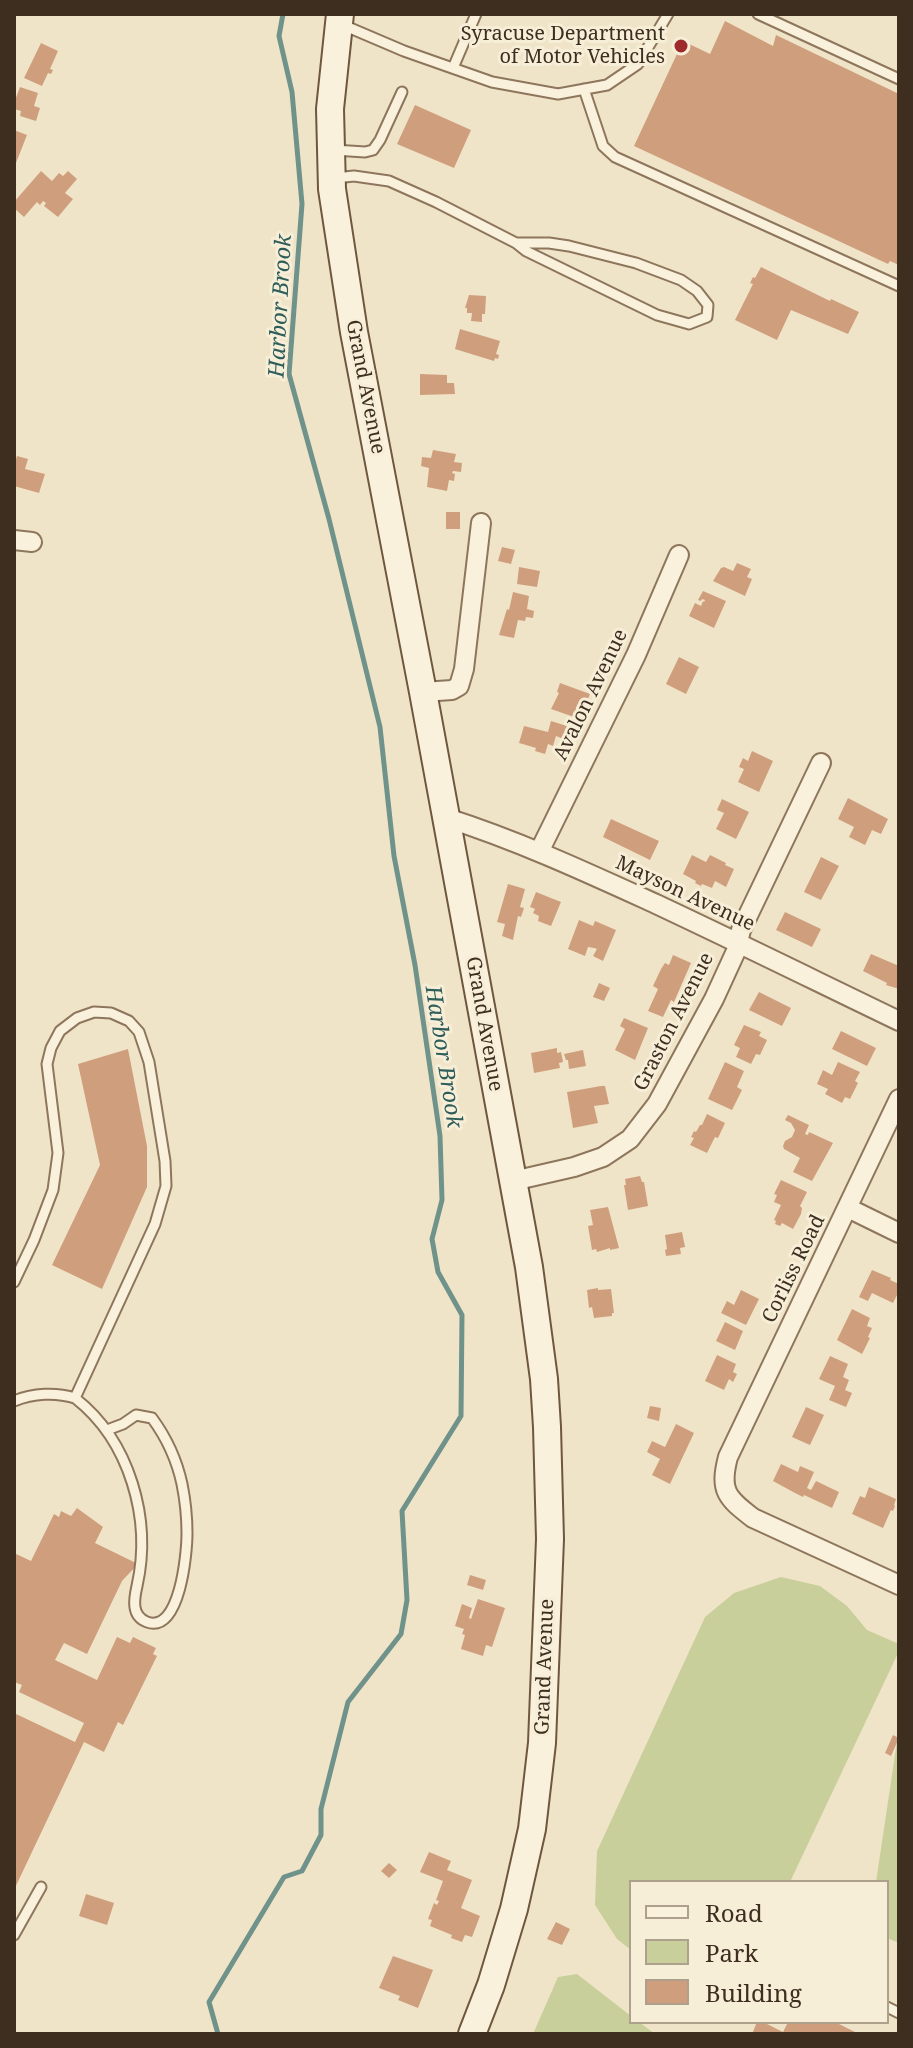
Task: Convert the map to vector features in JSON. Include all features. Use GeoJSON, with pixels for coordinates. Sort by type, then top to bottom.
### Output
{"type":"FeatureCollection","features":[{"type":"Feature","properties":{"kind":"street","name":"Grand Avenue"},"geometry":{"type":"LineString","coordinates":[[340,19],[330,109],[330,150],[354,332],[529,1267],[544,1379],[550,1539],[542,1743],[532,1829],[514,1909],[491,1985],[472,2034]]}},
{"type":"Feature","properties":{"kind":"street"},"geometry":{"type":"LineString","coordinates":[[423,692],[452,690],[459,686],[464,669],[481,523]]}},
{"type":"Feature","properties":{"kind":"street","name":"Avalon Avenue"},"geometry":{"type":"LineString","coordinates":[[539,852],[636,655],[679,555]]}},
{"type":"Feature","properties":{"kind":"street","name":"Graston Avenue"},"geometry":{"type":"LineString","coordinates":[[513,1181],[603,1157],[630,1139],[657,1104],[714,999],[736,951],[741,930],[821,763]]}},
{"type":"Feature","properties":{"kind":"street","name":"Mayson Avenue"},"geometry":{"type":"LineString","coordinates":[[447,818],[488,831],[583,870],[899,1021]]}},
{"type":"Feature","properties":{"kind":"street","name":"Corliss Road"},"geometry":{"type":"LineString","coordinates":[[899,1099],[728,1457],[723,1475],[726,1491],[733,1502],[753,1518],[899,1585]]}},
{"type":"Feature","properties":{"kind":"street"},"geometry":{"type":"LineString","coordinates":[[848,1208],[899,1233]]}},
{"type":"Feature","properties":{"kind":"lane"},"geometry":{"type":"LineString","coordinates":[[453,68],[476,14]]}},
{"type":"Feature","properties":{"kind":"lane"},"geometry":{"type":"LineString","coordinates":[[340,19],[404,51],[492,82],[558,94],[607,85],[638,64],[668,14]]}},
{"type":"Feature","properties":{"kind":"lane"},"geometry":{"type":"LineString","coordinates":[[758,14],[899,79]]}},
{"type":"Feature","properties":{"kind":"lane"},"geometry":{"type":"LineString","coordinates":[[584,89],[603,146],[615,157],[899,286]]}},
{"type":"Feature","properties":{"kind":"lane"},"geometry":{"type":"LineString","coordinates":[[330,150],[373,150],[402,92]]}},
{"type":"Feature","properties":{"kind":"lane"},"geometry":{"type":"LineString","coordinates":[[332,178],[354,176],[389,181],[657,315],[689,324],[707,317],[708,305],[697,291],[681,280],[586,249],[549,243],[516,243]]}},
{"type":"Feature","properties":{"kind":"lane"},"geometry":{"type":"LineString","coordinates":[[14,1282],[53,1190],[58,1153],[47,1064],[51,1048],[60,1031],[77,1018],[94,1012],[111,1013],[129,1021],[139,1032],[149,1062],[165,1161],[166,1186],[155,1224],[75,1398]]}},
{"type":"Feature","properties":{"kind":"lane"},"geometry":{"type":"LineString","coordinates":[[14,1401],[35,1395],[61,1394],[75,1398],[107,1430],[132,1478],[139,1510],[141,1559],[135,1612],[144,1622],[154,1623],[165,1619],[174,1606],[182,1578],[187,1533],[181,1482],[164,1433],[152,1418],[136,1415],[107,1430]]}},
{"type":"Feature","properties":{"kind":"lane"},"geometry":{"type":"LineString","coordinates":[[14,1935],[41,1887]]}},
{"type":"Feature","properties":{"kind":"green space"},"geometry":{"type":"Polygon","coordinates":[[[781,1577],[820,1586],[847,1606],[867,1630],[899,1644],[899,1651],[791,1880],[629,1880],[629,1948],[617,1939],[595,1905],[597,1851],[705,1617],[734,1593],[781,1577]]]}},
{"type":"Feature","properties":{"kind":"green space"},"geometry":{"type":"Polygon","coordinates":[[[899,1728],[899,1943],[889,1939],[889,1880],[876,1880],[899,1728]]]}},
{"type":"Feature","properties":{"kind":"green space"},"geometry":{"type":"Polygon","coordinates":[[[577,1974],[629,2014],[629,2024],[642,2024],[655,2034],[533,2034],[558,1977],[577,1974]]]}},
{"type":"Feature","properties":{"kind":"building"},"geometry":{"type":"Polygon","coordinates":[[[725,21],[773,46],[776,35],[899,94],[899,265],[890,261],[888,264],[634,146],[683,41],[710,54],[725,21]]]}},
{"type":"Feature","properties":{"kind":"building"},"geometry":{"type":"Polygon","coordinates":[[[41,43],[58,51],[50,69],[53,70],[51,74],[48,73],[42,86],[24,78],[41,43]]]}},
{"type":"Feature","properties":{"kind":"building"},"geometry":{"type":"Polygon","coordinates":[[[20,87],[38,93],[34,106],[40,108],[36,121],[20,116],[21,111],[14,109],[20,87]]]}},
{"type":"Feature","properties":{"kind":"building"},"geometry":{"type":"Polygon","coordinates":[[[415,105],[471,130],[454,168],[397,144],[415,105]]]}},
{"type":"Feature","properties":{"kind":"building"},"geometry":{"type":"Polygon","coordinates":[[[14,130],[27,135],[14,168],[14,130]]]}},
{"type":"Feature","properties":{"kind":"building"},"geometry":{"type":"Polygon","coordinates":[[[41,171],[52,181],[59,173],[63,176],[68,171],[77,179],[65,193],[73,199],[58,217],[44,206],[46,203],[43,201],[40,205],[37,202],[24,217],[14,208],[14,202],[41,171]]]}},
{"type":"Feature","properties":{"kind":"building"},"geometry":{"type":"Polygon","coordinates":[[[761,267],[859,312],[848,334],[791,310],[777,340],[735,320],[753,284],[750,283],[761,267]]]}},
{"type":"Feature","properties":{"kind":"building"},"geometry":{"type":"Polygon","coordinates":[[[469,295],[486,296],[482,322],[471,321],[472,313],[467,313],[465,308],[469,295]]]}},
{"type":"Feature","properties":{"kind":"building"},"geometry":{"type":"Polygon","coordinates":[[[460,329],[500,341],[496,354],[499,355],[498,359],[494,361],[455,349],[460,329]]]}},
{"type":"Feature","properties":{"kind":"building"},"geometry":{"type":"Polygon","coordinates":[[[420,374],[447,375],[447,383],[454,383],[455,394],[420,395],[420,374]]]}},
{"type":"Feature","properties":{"kind":"building"},"geometry":{"type":"Polygon","coordinates":[[[433,450],[456,454],[454,462],[462,463],[461,472],[453,471],[454,481],[449,480],[447,491],[427,487],[429,468],[421,466],[422,457],[431,458],[433,450]]]}},
{"type":"Feature","properties":{"kind":"building"},"geometry":{"type":"Polygon","coordinates":[[[17,456],[28,459],[25,469],[45,474],[39,493],[14,486],[17,456]]]}},
{"type":"Feature","properties":{"kind":"building"},"geometry":{"type":"Polygon","coordinates":[[[446,512],[460,512],[460,529],[446,529],[446,512]]]}},
{"type":"Feature","properties":{"kind":"building"},"geometry":{"type":"Polygon","coordinates":[[[502,547],[515,550],[511,564],[498,561],[502,547]]]}},
{"type":"Feature","properties":{"kind":"building"},"geometry":{"type":"Polygon","coordinates":[[[737,563],[751,569],[747,577],[752,579],[745,596],[713,581],[721,568],[733,571],[737,563]]]}},
{"type":"Feature","properties":{"kind":"building"},"geometry":{"type":"Polygon","coordinates":[[[519,567],[540,571],[537,587],[517,584],[519,567]]]}},
{"type":"Feature","properties":{"kind":"building"},"geometry":{"type":"Polygon","coordinates":[[[703,591],[726,601],[714,628],[689,616],[695,603],[701,606],[704,602],[705,600],[698,600],[703,591]]]}},
{"type":"Feature","properties":{"kind":"building"},"geometry":{"type":"Polygon","coordinates":[[[513,592],[529,596],[527,609],[534,611],[533,618],[518,620],[514,638],[499,635],[513,592]]]}},
{"type":"Feature","properties":{"kind":"building"},"geometry":{"type":"Polygon","coordinates":[[[679,657],[699,667],[686,694],[666,684],[679,657]]]}},
{"type":"Feature","properties":{"kind":"building"},"geometry":{"type":"Polygon","coordinates":[[[560,683],[590,694],[581,710],[577,708],[574,717],[551,709],[560,683]]]}},
{"type":"Feature","properties":{"kind":"building"},"geometry":{"type":"Polygon","coordinates":[[[551,721],[570,727],[566,740],[556,736],[553,746],[548,744],[545,754],[519,743],[524,726],[548,732],[551,721]]]}},
{"type":"Feature","properties":{"kind":"building"},"geometry":{"type":"Polygon","coordinates":[[[752,751],[773,761],[759,792],[738,782],[744,769],[739,767],[743,758],[748,761],[752,751]]]}},
{"type":"Feature","properties":{"kind":"building"},"geometry":{"type":"Polygon","coordinates":[[[848,798],[888,819],[881,834],[872,830],[865,845],[849,837],[854,827],[838,819],[848,798]]]}},
{"type":"Feature","properties":{"kind":"building"},"geometry":{"type":"Polygon","coordinates":[[[722,799],[749,812],[736,839],[716,829],[724,813],[717,810],[722,799]]]}},
{"type":"Feature","properties":{"kind":"building"},"geometry":{"type":"Polygon","coordinates":[[[611,819],[659,841],[650,860],[603,837],[611,819]]]}},
{"type":"Feature","properties":{"kind":"building"},"geometry":{"type":"Polygon","coordinates":[[[692,855],[706,862],[710,855],[734,869],[726,887],[715,881],[712,888],[701,886],[683,874],[692,855]]]}},
{"type":"Feature","properties":{"kind":"building"},"geometry":{"type":"Polygon","coordinates":[[[821,857],[839,866],[821,900],[804,892],[821,857]]]}},
{"type":"Feature","properties":{"kind":"building"},"geometry":{"type":"Polygon","coordinates":[[[508,884],[525,889],[520,907],[524,908],[521,917],[518,916],[513,940],[502,936],[505,924],[497,922],[508,884]]]}},
{"type":"Feature","properties":{"kind":"building"},"geometry":{"type":"Polygon","coordinates":[[[536,892],[561,902],[551,926],[538,921],[539,916],[533,913],[535,909],[530,907],[536,892]]]}},
{"type":"Feature","properties":{"kind":"building"},"geometry":{"type":"Polygon","coordinates":[[[785,912],[821,929],[812,947],[776,930],[785,912]]]}},
{"type":"Feature","properties":{"kind":"building"},"geometry":{"type":"Polygon","coordinates":[[[579,920],[593,926],[595,921],[616,930],[603,961],[593,956],[597,949],[588,947],[585,956],[568,949],[579,920]]]}},
{"type":"Feature","properties":{"kind":"building"},"geometry":{"type":"Polygon","coordinates":[[[871,954],[899,966],[899,989],[863,971],[871,954]]]}},
{"type":"Feature","properties":{"kind":"building"},"geometry":{"type":"Polygon","coordinates":[[[673,955],[691,963],[674,1002],[671,1000],[663,1017],[648,1011],[658,989],[653,986],[661,969],[665,963],[669,965],[673,955]]]}},
{"type":"Feature","properties":{"kind":"building"},"geometry":{"type":"Polygon","coordinates":[[[599,983],[610,988],[604,1001],[593,997],[599,983]]]}},
{"type":"Feature","properties":{"kind":"building"},"geometry":{"type":"Polygon","coordinates":[[[759,992],[791,1008],[782,1026],[749,1010],[759,992]]]}},
{"type":"Feature","properties":{"kind":"building"},"geometry":{"type":"Polygon","coordinates":[[[624,1018],[648,1028],[635,1060],[615,1050],[625,1029],[620,1026],[624,1018]]]}},
{"type":"Feature","properties":{"kind":"building"},"geometry":{"type":"Polygon","coordinates":[[[744,1025],[761,1032],[759,1036],[767,1040],[760,1055],[756,1054],[751,1064],[736,1057],[740,1048],[734,1045],[744,1025]]]}},
{"type":"Feature","properties":{"kind":"building"},"geometry":{"type":"Polygon","coordinates":[[[841,1031],[876,1048],[867,1066],[832,1049],[841,1031]]]}},
{"type":"Feature","properties":{"kind":"building"},"geometry":{"type":"Polygon","coordinates":[[[557,1048],[563,1062],[559,1063],[560,1068],[534,1073],[531,1053],[557,1048]]]}},
{"type":"Feature","properties":{"kind":"building"},"geometry":{"type":"Polygon","coordinates":[[[128,1049],[147,1146],[147,1187],[102,1289],[52,1265],[100,1165],[78,1064],[128,1049]]]}},
{"type":"Feature","properties":{"kind":"building"},"geometry":{"type":"Polygon","coordinates":[[[583,1050],[586,1066],[569,1069],[564,1054],[583,1050]]]}},
{"type":"Feature","properties":{"kind":"building"},"geometry":{"type":"Polygon","coordinates":[[[725,1062],[744,1071],[737,1087],[742,1090],[732,1110],[708,1099],[725,1062]]]}},
{"type":"Feature","properties":{"kind":"building"},"geometry":{"type":"Polygon","coordinates":[[[838,1062],[860,1072],[850,1099],[845,1097],[842,1103],[825,1094],[828,1089],[817,1084],[823,1070],[832,1075],[838,1062]]]}},
{"type":"Feature","properties":{"kind":"building"},"geometry":{"type":"Polygon","coordinates":[[[605,1086],[609,1104],[594,1106],[598,1123],[573,1128],[567,1092],[605,1086]]]}},
{"type":"Feature","properties":{"kind":"building"},"geometry":{"type":"Polygon","coordinates":[[[707,1114],[725,1123],[707,1153],[690,1145],[694,1131],[702,1125],[707,1114]]]}},
{"type":"Feature","properties":{"kind":"building"},"geometry":{"type":"Polygon","coordinates":[[[788,1115],[809,1125],[805,1134],[809,1132],[833,1143],[812,1181],[793,1172],[800,1158],[784,1149],[785,1141],[792,1137],[795,1130],[785,1120],[788,1115]]]}},
{"type":"Feature","properties":{"kind":"building"},"geometry":{"type":"Polygon","coordinates":[[[640,1176],[648,1206],[628,1210],[625,1179],[640,1176]]]}},
{"type":"Feature","properties":{"kind":"building"},"geometry":{"type":"Polygon","coordinates":[[[781,1180],[807,1192],[793,1229],[782,1223],[780,1226],[775,1224],[774,1220],[781,1205],[774,1202],[777,1195],[774,1194],[781,1180]]]}},
{"type":"Feature","properties":{"kind":"building"},"geometry":{"type":"Polygon","coordinates":[[[608,1207],[619,1248],[597,1252],[596,1249],[592,1250],[588,1226],[593,1225],[590,1210],[608,1207]]]}},
{"type":"Feature","properties":{"kind":"building"},"geometry":{"type":"Polygon","coordinates":[[[682,1232],[685,1247],[680,1248],[681,1254],[666,1256],[665,1235],[682,1232]]]}},
{"type":"Feature","properties":{"kind":"building"},"geometry":{"type":"Polygon","coordinates":[[[872,1270],[899,1284],[893,1303],[872,1293],[868,1301],[859,1297],[872,1270]]]}},
{"type":"Feature","properties":{"kind":"building"},"geometry":{"type":"Polygon","coordinates":[[[611,1289],[612,1316],[594,1318],[592,1307],[589,1308],[587,1290],[611,1289]]]}},
{"type":"Feature","properties":{"kind":"building"},"geometry":{"type":"Polygon","coordinates":[[[741,1290],[759,1299],[746,1325],[721,1313],[727,1301],[734,1305],[741,1290]]]}},
{"type":"Feature","properties":{"kind":"building"},"geometry":{"type":"Polygon","coordinates":[[[852,1309],[870,1318],[867,1326],[872,1328],[870,1338],[862,1354],[837,1340],[852,1309]]]}},
{"type":"Feature","properties":{"kind":"building"},"geometry":{"type":"Polygon","coordinates":[[[725,1322],[743,1331],[735,1350],[716,1341],[725,1322]]]}},
{"type":"Feature","properties":{"kind":"building"},"geometry":{"type":"Polygon","coordinates":[[[717,1355],[736,1364],[733,1372],[737,1374],[733,1382],[729,1379],[724,1390],[705,1381],[717,1355]]]}},
{"type":"Feature","properties":{"kind":"building"},"geometry":{"type":"Polygon","coordinates":[[[830,1356],[848,1364],[843,1377],[849,1380],[845,1390],[852,1393],[846,1407],[829,1400],[835,1386],[819,1379],[830,1356]]]}},
{"type":"Feature","properties":{"kind":"building"},"geometry":{"type":"Polygon","coordinates":[[[650,1406],[661,1408],[659,1421],[647,1418],[650,1406]]]}},
{"type":"Feature","properties":{"kind":"building"},"geometry":{"type":"Polygon","coordinates":[[[806,1407],[824,1415],[810,1445],[792,1437],[806,1407]]]}},
{"type":"Feature","properties":{"kind":"building"},"geometry":{"type":"Polygon","coordinates":[[[676,1424],[694,1433],[670,1484],[652,1475],[660,1459],[647,1452],[652,1441],[665,1447],[676,1424]]]}},
{"type":"Feature","properties":{"kind":"building"},"geometry":{"type":"Polygon","coordinates":[[[781,1464],[798,1472],[800,1466],[814,1472],[807,1488],[811,1490],[816,1481],[839,1492],[832,1508],[773,1481],[781,1464]]]}},
{"type":"Feature","properties":{"kind":"building"},"geometry":{"type":"Polygon","coordinates":[[[869,1487],[896,1499],[883,1528],[852,1514],[860,1496],[865,1498],[869,1487]]]}},
{"type":"Feature","properties":{"kind":"building"},"geometry":{"type":"Polygon","coordinates":[[[77,1508],[103,1527],[95,1543],[138,1564],[122,1581],[87,1654],[64,1643],[55,1660],[97,1680],[117,1637],[130,1643],[133,1637],[156,1648],[153,1654],[157,1656],[123,1725],[118,1722],[104,1752],[84,1742],[14,1890],[14,1713],[75,1742],[84,1723],[19,1692],[22,1685],[14,1682],[14,1553],[31,1561],[54,1514],[59,1517],[61,1511],[71,1516],[77,1508]]]}},
{"type":"Feature","properties":{"kind":"building"},"geometry":{"type":"Polygon","coordinates":[[[470,1575],[486,1580],[483,1590],[467,1585],[470,1575]]]}},
{"type":"Feature","properties":{"kind":"building"},"geometry":{"type":"Polygon","coordinates":[[[478,1599],[505,1608],[492,1647],[486,1645],[483,1656],[461,1649],[464,1629],[455,1626],[462,1604],[472,1608],[471,1619],[478,1599]]]}},
{"type":"Feature","properties":{"kind":"building"},"geometry":{"type":"Polygon","coordinates":[[[893,1735],[899,1738],[891,1756],[885,1753],[893,1735]]]}},
{"type":"Feature","properties":{"kind":"building"},"geometry":{"type":"Polygon","coordinates":[[[429,1852],[451,1861],[447,1870],[472,1880],[461,1908],[480,1916],[472,1937],[465,1935],[462,1942],[430,1926],[432,1920],[428,1919],[434,1903],[437,1905],[439,1901],[436,1900],[443,1881],[420,1872],[429,1852]]]}},
{"type":"Feature","properties":{"kind":"building"},"geometry":{"type":"Polygon","coordinates":[[[389,1863],[397,1870],[389,1878],[381,1871],[389,1863]]]}},
{"type":"Feature","properties":{"kind":"building"},"geometry":{"type":"Polygon","coordinates":[[[86,1894],[114,1903],[107,1925],[79,1916],[86,1894]]]}},
{"type":"Feature","properties":{"kind":"building"},"geometry":{"type":"Polygon","coordinates":[[[556,1922],[570,1929],[562,1945],[547,1939],[556,1922]]]}},
{"type":"Feature","properties":{"kind":"building"},"geometry":{"type":"Polygon","coordinates":[[[393,1956],[433,1970],[418,2008],[398,2000],[400,1996],[379,1988],[393,1956]]]}},
{"type":"Feature","properties":{"kind":"building"},"geometry":{"type":"Polygon","coordinates":[[[756,2024],[767,2024],[783,2032],[787,2024],[839,2024],[859,2034],[752,2034],[756,2024]]]}},
{"type":"Feature","properties":{"kind":"waterway","name":"Harbor Brook"},"geometry":{"type":"LineString","coordinates":[[218,2034],[209,2002],[284,1877],[302,1871],[321,1835],[321,1809],[348,1702],[401,1634],[407,1600],[402,1511],[461,1416],[462,1315],[438,1272],[432,1239],[442,1200],[440,1136],[415,965],[394,856],[380,727],[329,519],[289,374],[302,204],[292,92],[279,36],[283,14]]}},
{"type":"Feature","properties":{"kind":"place","name":"Syracuse Department of Motor Vehicles"},"geometry":{"type":"Point","coordinates":[681,46]}}]}
